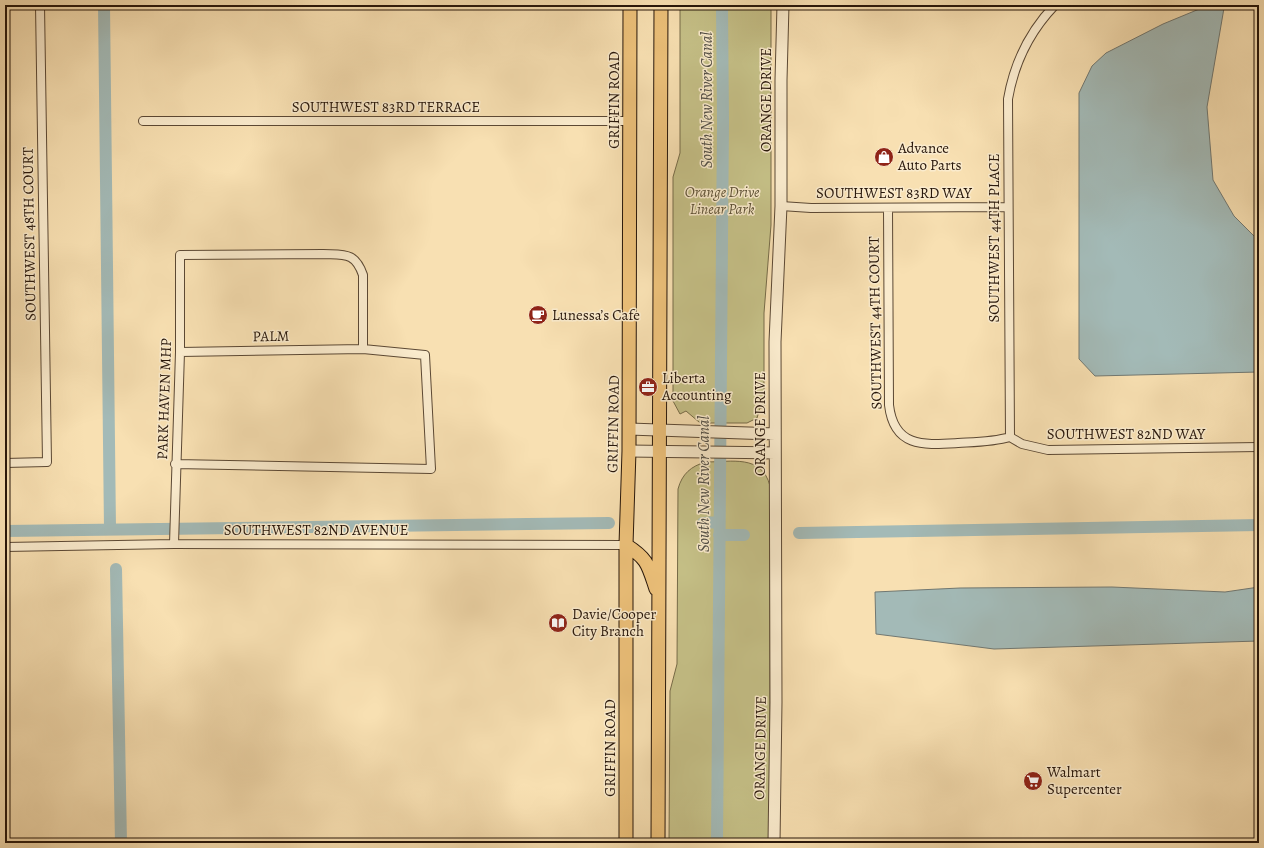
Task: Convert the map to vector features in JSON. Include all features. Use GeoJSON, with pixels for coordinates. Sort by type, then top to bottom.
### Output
{"type":"FeatureCollection","features":[{"type":"Feature","properties":{"kind":"main road","name":"GRIFFIN ROAD"},"geometry":{"type":"LineString","coordinates":[[626,843],[626,545],[629,451],[630,5]]}},
{"type":"Feature","properties":{"kind":"main road"},"geometry":{"type":"LineString","coordinates":[[658,843],[661,5]]}},
{"type":"Feature","properties":{"kind":"main road"},"geometry":{"type":"LineString","coordinates":[[626,545],[642,555],[648,565],[660,600]]}},
{"type":"Feature","properties":{"kind":"street","name":"SOUTHWEST 48TH COURT"},"geometry":{"type":"LineString","coordinates":[[5,463],[48,462],[41,148],[40,5]]}},
{"type":"Feature","properties":{"kind":"street","name":"ORANGE DRIVE"},"geometry":{"type":"LineString","coordinates":[[774,843],[776,702],[775,342],[781,206],[781,80],[783,5]]}},
{"type":"Feature","properties":{"kind":"street","name":"SOUTHWEST 44TH PLACE"},"geometry":{"type":"LineString","coordinates":[[1010,437],[1008,99],[1014,74],[1028,42],[1045,15],[1055,5]]}},
{"type":"Feature","properties":{"kind":"street","name":"SOUTHWEST 83RD TERRACE"},"geometry":{"type":"LineString","coordinates":[[143,120],[630,121]]}},
{"type":"Feature","properties":{"kind":"street","name":"SOUTHWEST 83RD WAY"},"geometry":{"type":"LineString","coordinates":[[781,206],[888,208],[1008,206]]}},
{"type":"Feature","properties":{"kind":"street","name":"SOUTHWEST 44TH COURT"},"geometry":{"type":"LineString","coordinates":[[888,208],[889,406],[890,416],[895,427],[902,435],[918,444],[929,445],[996,441],[1010,437]]}},
{"type":"Feature","properties":{"kind":"street","name":"PARK HAVEN MHP"},"geometry":{"type":"LineString","coordinates":[[174,543],[175,464],[180,352],[180,256],[323,254],[353,257],[359,265],[363,275],[363,349]]}},
{"type":"Feature","properties":{"kind":"street","name":"PALM"},"geometry":{"type":"LineString","coordinates":[[175,464],[431,469],[426,355],[363,349],[180,352]]}},
{"type":"Feature","properties":{"kind":"street"},"geometry":{"type":"LineString","coordinates":[[629,429],[775,434]]}},
{"type":"Feature","properties":{"kind":"street","name":"SOUTHWEST 82ND WAY"},"geometry":{"type":"LineString","coordinates":[[1010,437],[1022,444],[1048,450],[1259,447]]}},
{"type":"Feature","properties":{"kind":"street"},"geometry":{"type":"LineString","coordinates":[[629,451],[775,453]]}},
{"type":"Feature","properties":{"kind":"street","name":"SOUTHWEST 82ND AVENUE"},"geometry":{"type":"LineString","coordinates":[[5,547],[174,543],[626,545]]}},
{"type":"Feature","properties":{"kind":"green space","name":"Orange Drive Linear Park"},"geometry":{"type":"Polygon","coordinates":[[[680,5],[771,5],[771,225],[764,313],[764,408],[760,408],[757,418],[747,423],[699,422],[686,411],[680,414],[673,401],[673,177],[680,153],[680,5]]]}},
{"type":"Feature","properties":{"kind":"green space"},"geometry":{"type":"Polygon","coordinates":[[[735,461],[753,464],[766,476],[770,486],[770,843],[669,843],[670,691],[677,664],[678,489],[682,479],[688,471],[706,462],[735,461]]]}},
{"type":"Feature","properties":{"kind":"water"},"geometry":{"type":"Polygon","coordinates":[[[1209,5],[1222,5],[1224,8],[1207,107],[1213,180],[1234,216],[1259,241],[1259,372],[1095,376],[1079,359],[1079,93],[1092,66],[1106,53],[1163,24],[1209,5]]]}},
{"type":"Feature","properties":{"kind":"water"},"geometry":{"type":"Polygon","coordinates":[[[1112,587],[1225,592],[1259,587],[1259,641],[994,649],[876,634],[875,592],[960,588],[1112,587]]]}},
{"type":"Feature","properties":{"kind":"waterway"},"geometry":{"type":"LineString","coordinates":[[104,5],[110,529]]}},
{"type":"Feature","properties":{"kind":"waterway","name":"South New River Canal"},"geometry":{"type":"LineString","coordinates":[[717,843],[723,122],[722,5]]}},
{"type":"Feature","properties":{"kind":"waterway"},"geometry":{"type":"LineString","coordinates":[[703,523],[719,522]]}},
{"type":"Feature","properties":{"kind":"waterway"},"geometry":{"type":"LineString","coordinates":[[5,531],[609,523]]}},
{"type":"Feature","properties":{"kind":"waterway"},"geometry":{"type":"LineString","coordinates":[[799,533],[1259,525]]}},
{"type":"Feature","properties":{"kind":"waterway"},"geometry":{"type":"LineString","coordinates":[[719,535],[744,535]]}},
{"type":"Feature","properties":{"kind":"waterway"},"geometry":{"type":"LineString","coordinates":[[116,569],[121,843]]}},
{"type":"Feature","properties":{"kind":"place","name":"Advance Auto Parts"},"geometry":{"type":"Point","coordinates":[884,157]}},
{"type":"Feature","properties":{"kind":"place","name":"Lunessa’s Cafe"},"geometry":{"type":"Point","coordinates":[538,315]}},
{"type":"Feature","properties":{"kind":"place","name":"Liberta Accounting"},"geometry":{"type":"Point","coordinates":[648,387]}},
{"type":"Feature","properties":{"kind":"place","name":"Davie/Cooper City Branch"},"geometry":{"type":"Point","coordinates":[558,623]}},
{"type":"Feature","properties":{"kind":"place","name":"Walmart Supercenter"},"geometry":{"type":"Point","coordinates":[1033,781]}}]}
